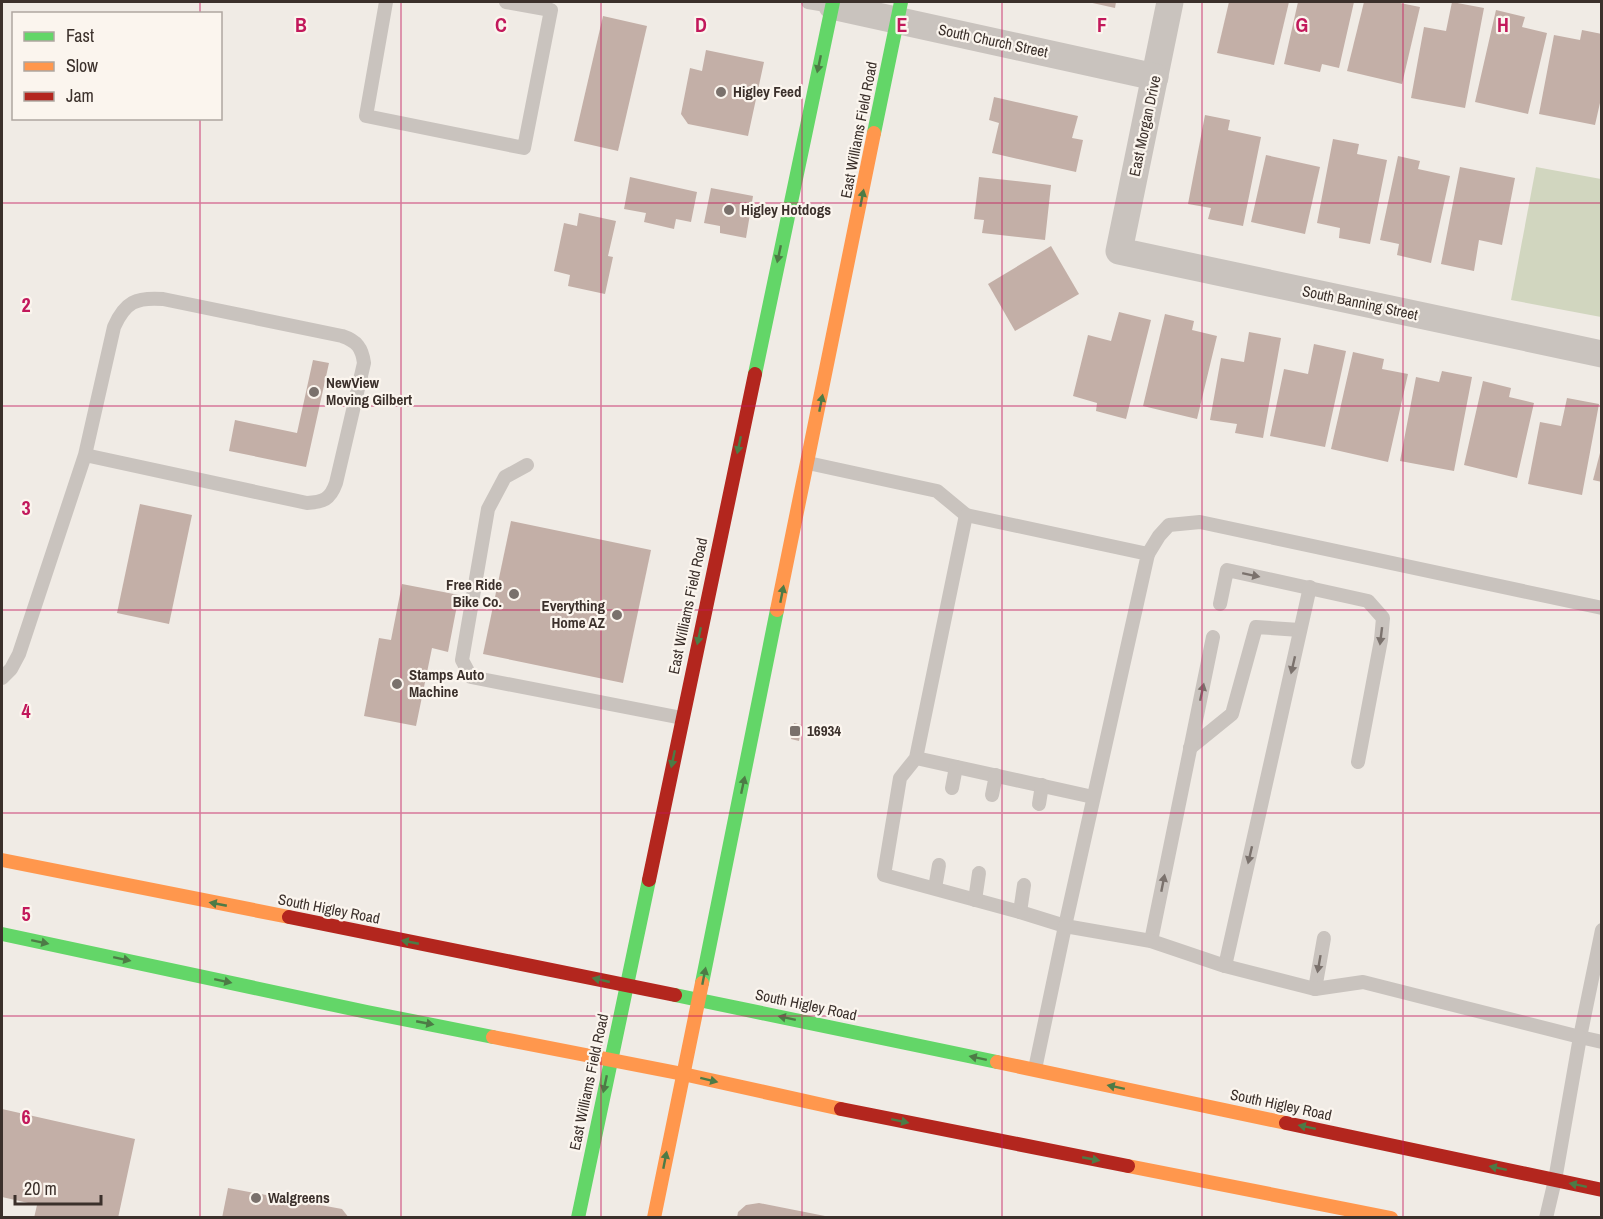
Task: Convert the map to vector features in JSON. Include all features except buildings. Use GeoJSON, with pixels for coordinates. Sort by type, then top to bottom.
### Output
{"type":"FeatureCollection","features":[{"type":"Feature","properties":{"kind":"main road","name":"East Williams Field Road"},"geometry":{"type":"LineString","coordinates":[[578,1218],[682,718],[824,3]]}},
{"type":"Feature","properties":{"kind":"main road","name":"East Williams Field Road"},"geometry":{"type":"LineString","coordinates":[[654,1218],[899,12]]}},
{"type":"Feature","properties":{"kind":"main road","name":"South Higley Road"},"geometry":{"type":"LineString","coordinates":[[2,860],[1035,1069],[1602,1190]]}},
{"type":"Feature","properties":{"kind":"main road"},"geometry":{"type":"LineString","coordinates":[[2,934],[356,1010],[683,1074],[938,1129],[1391,1218]]}},
{"type":"Feature","properties":{"kind":"street","name":"East Morgan Drive"},"geometry":{"type":"LineString","coordinates":[[1119,251],[1170,2]]}},
{"type":"Feature","properties":{"kind":"street","name":"South Church Street"},"geometry":{"type":"LineString","coordinates":[[824,3],[899,12],[1155,77]]}},
{"type":"Feature","properties":{"kind":"street","name":"South Banning Street"},"geometry":{"type":"LineString","coordinates":[[1119,251],[1602,354]]}},
{"type":"Feature","properties":{"kind":"lane"},"geometry":{"type":"LineString","coordinates":[[386,2],[366,116],[524,148],[551,10],[506,2]]}},
{"type":"Feature","properties":{"kind":"lane"},"geometry":{"type":"LineString","coordinates":[[2,678],[11,669],[19,654],[85,455],[114,327],[127,305],[138,299],[163,298],[342,336],[354,340],[362,350],[364,363],[336,483],[332,494],[321,502],[307,502],[85,455]]}},
{"type":"Feature","properties":{"kind":"lane"},"geometry":{"type":"LineString","coordinates":[[808,463],[937,491],[966,515],[1148,554]]}},
{"type":"Feature","properties":{"kind":"lane"},"geometry":{"type":"LineString","coordinates":[[527,465],[505,477],[488,509],[462,660],[471,677],[682,718]]}},
{"type":"Feature","properties":{"kind":"lane"},"geometry":{"type":"LineString","coordinates":[[966,515],[916,758],[900,778],[884,875],[1065,926],[1151,941],[1225,966],[1315,989],[1363,982],[1602,1042]]}},
{"type":"Feature","properties":{"kind":"lane"},"geometry":{"type":"LineString","coordinates":[[1035,1069],[1148,554],[1169,525],[1200,522],[1602,608]]}},
{"type":"Feature","properties":{"kind":"lane"},"geometry":{"type":"LineString","coordinates":[[1220,604],[1227,570],[1368,601],[1383,618],[1358,762]]}},
{"type":"Feature","properties":{"kind":"lane"},"geometry":{"type":"LineString","coordinates":[[1225,966],[1310,587]]}},
{"type":"Feature","properties":{"kind":"lane"},"geometry":{"type":"LineString","coordinates":[[1190,748],[1232,714],[1256,627],[1300,630]]}},
{"type":"Feature","properties":{"kind":"lane"},"geometry":{"type":"LineString","coordinates":[[1151,941],[1213,638]]}},
{"type":"Feature","properties":{"kind":"lane"},"geometry":{"type":"LineString","coordinates":[[916,758],[1093,797]]}},
{"type":"Feature","properties":{"kind":"lane"},"geometry":{"type":"LineString","coordinates":[[952,788],[956,767]]}},
{"type":"Feature","properties":{"kind":"lane"},"geometry":{"type":"LineString","coordinates":[[992,795],[996,775]]}},
{"type":"Feature","properties":{"kind":"lane"},"geometry":{"type":"LineString","coordinates":[[1039,804],[1042,785]]}},
{"type":"Feature","properties":{"kind":"lane"},"geometry":{"type":"LineString","coordinates":[[935,888],[939,865]]}},
{"type":"Feature","properties":{"kind":"lane"},"geometry":{"type":"LineString","coordinates":[[975,900],[980,873]]}},
{"type":"Feature","properties":{"kind":"lane"},"geometry":{"type":"LineString","coordinates":[[1020,912],[1024,885]]}},
{"type":"Feature","properties":{"kind":"lane"},"geometry":{"type":"LineString","coordinates":[[1546,1218],[1602,930]]}},
{"type":"Feature","properties":{"kind":"lane"},"geometry":{"type":"LineString","coordinates":[[1315,989],[1324,938]]}},
{"type":"Feature","properties":{"kind":"green space"},"geometry":{"type":"Polygon","coordinates":[[[1536,167],[1601,179],[1601,317],[1511,300],[1536,167]]]}},
{"type":"Feature","properties":{"kind":"traffic: fast"},"geometry":{"type":"LineString","coordinates":[[755,374],[833,2]]}},
{"type":"Feature","properties":{"kind":"traffic: fast"},"geometry":{"type":"LineString","coordinates":[[874,133],[901,2]]}},
{"type":"Feature","properties":{"kind":"traffic: fast"},"geometry":{"type":"LineString","coordinates":[[702,983],[777,610]]}},
{"type":"Feature","properties":{"kind":"traffic: fast"},"geometry":{"type":"LineString","coordinates":[[578,1218],[649,880]]}},
{"type":"Feature","properties":{"kind":"traffic: fast"},"geometry":{"type":"LineString","coordinates":[[2,934],[493,1037]]}},
{"type":"Feature","properties":{"kind":"traffic: fast"},"geometry":{"type":"LineString","coordinates":[[675,995],[997,1062]]}},
{"type":"Feature","properties":{"kind":"traffic: slow"},"geometry":{"type":"LineString","coordinates":[[777,610],[874,133]]}},
{"type":"Feature","properties":{"kind":"traffic: slow"},"geometry":{"type":"LineString","coordinates":[[2,860],[289,917]]}},
{"type":"Feature","properties":{"kind":"traffic: slow"},"geometry":{"type":"LineString","coordinates":[[654,1218],[702,983]]}},
{"type":"Feature","properties":{"kind":"traffic: slow"},"geometry":{"type":"LineString","coordinates":[[493,1037],[683,1074],[841,1109]]}},
{"type":"Feature","properties":{"kind":"traffic: slow"},"geometry":{"type":"LineString","coordinates":[[997,1062],[1286,1123]]}},
{"type":"Feature","properties":{"kind":"traffic: slow"},"geometry":{"type":"LineString","coordinates":[[1128,1166],[1391,1218]]}},
{"type":"Feature","properties":{"kind":"traffic: jam"},"geometry":{"type":"LineString","coordinates":[[649,880],[755,374]]}},
{"type":"Feature","properties":{"kind":"traffic: jam"},"geometry":{"type":"LineString","coordinates":[[289,917],[675,995]]}},
{"type":"Feature","properties":{"kind":"traffic: jam"},"geometry":{"type":"LineString","coordinates":[[841,1109],[1128,1166]]}},
{"type":"Feature","properties":{"kind":"traffic: jam"},"geometry":{"type":"LineString","coordinates":[[1286,1123],[1602,1190]]}},
{"type":"Feature","properties":{"kind":"place","name":"Higley Feed"},"geometry":{"type":"Point","coordinates":[721,92]}},
{"type":"Feature","properties":{"kind":"place","name":"Higley Hotdogs"},"geometry":{"type":"Point","coordinates":[729,210]}},
{"type":"Feature","properties":{"kind":"place","name":"NewView Moving Gilbert"},"geometry":{"type":"Point","coordinates":[314,392]}},
{"type":"Feature","properties":{"kind":"place","name":"Free Ride Bike Co."},"geometry":{"type":"Point","coordinates":[514,594]}},
{"type":"Feature","properties":{"kind":"place","name":"Everything Home AZ"},"geometry":{"type":"Point","coordinates":[617,615]}},
{"type":"Feature","properties":{"kind":"place","name":"Stamps Auto Machine"},"geometry":{"type":"Point","coordinates":[397,684]}},
{"type":"Feature","properties":{"kind":"place","name":"16934"},"geometry":{"type":"Point","coordinates":[795,731]}},
{"type":"Feature","properties":{"kind":"place","name":"Walgreens"},"geometry":{"type":"Point","coordinates":[256,1198]}}]}
